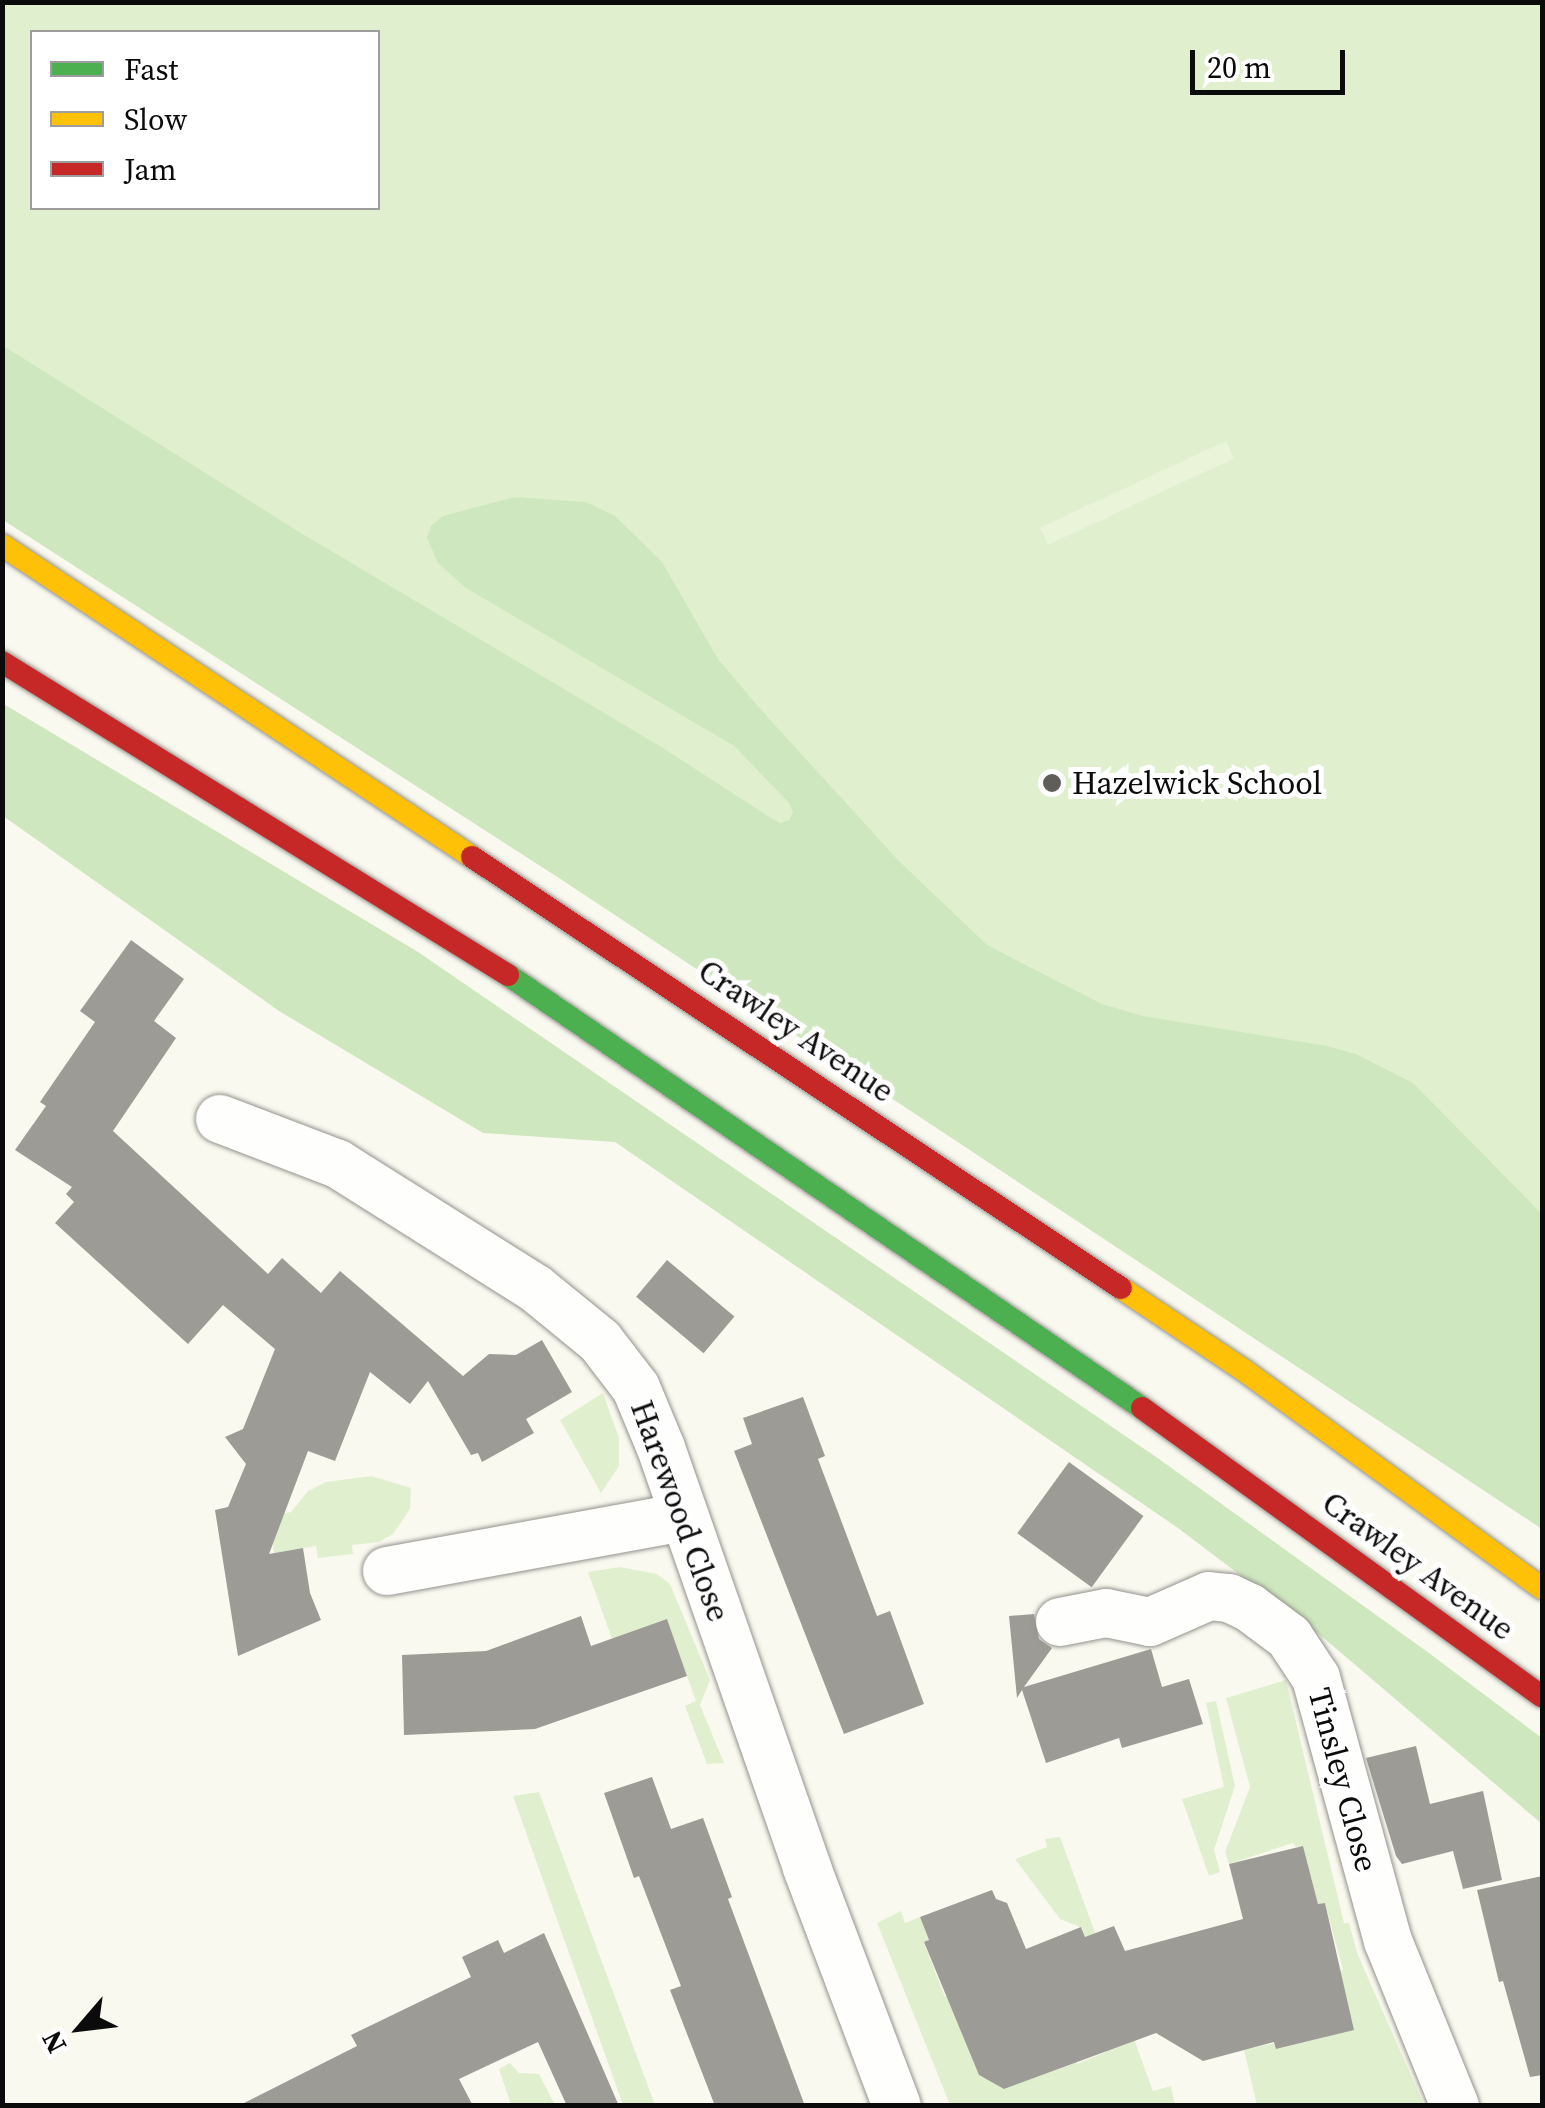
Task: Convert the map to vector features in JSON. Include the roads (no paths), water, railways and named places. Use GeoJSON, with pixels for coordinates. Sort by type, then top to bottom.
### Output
{"type":"FeatureCollection","features":[{"type":"Feature","properties":{"kind":"main road","name":"Crawley Avenue"},"geometry":{"type":"LineString","coordinates":[[2,545],[1245,1370],[1542,1588]]}},
{"type":"Feature","properties":{"kind":"main road","name":"Crawley Avenue"},"geometry":{"type":"LineString","coordinates":[[2,662],[511,977],[1193,1442],[1542,1696]]}},
{"type":"Feature","properties":{"kind":"street","name":"Harewood Close"},"geometry":{"type":"LineString","coordinates":[[220,1119],[338,1164],[535,1288],[600,1341],[636,1388],[807,1868],[897,2106]]}},
{"type":"Feature","properties":{"kind":"street"},"geometry":{"type":"LineString","coordinates":[[387,1571],[684,1517]]}},
{"type":"Feature","properties":{"kind":"street","name":"Tinsley Close"},"geometry":{"type":"LineString","coordinates":[[1060,1622],[1106,1613],[1150,1622],[1210,1596],[1229,1598],[1250,1608],[1289,1637],[1316,1678],[1388,1940],[1455,2106]]}},
{"type":"Feature","properties":{"kind":"place","name":"Hazelwick School"},"geometry":{"type":"Point","coordinates":[1052,783]}}]}
